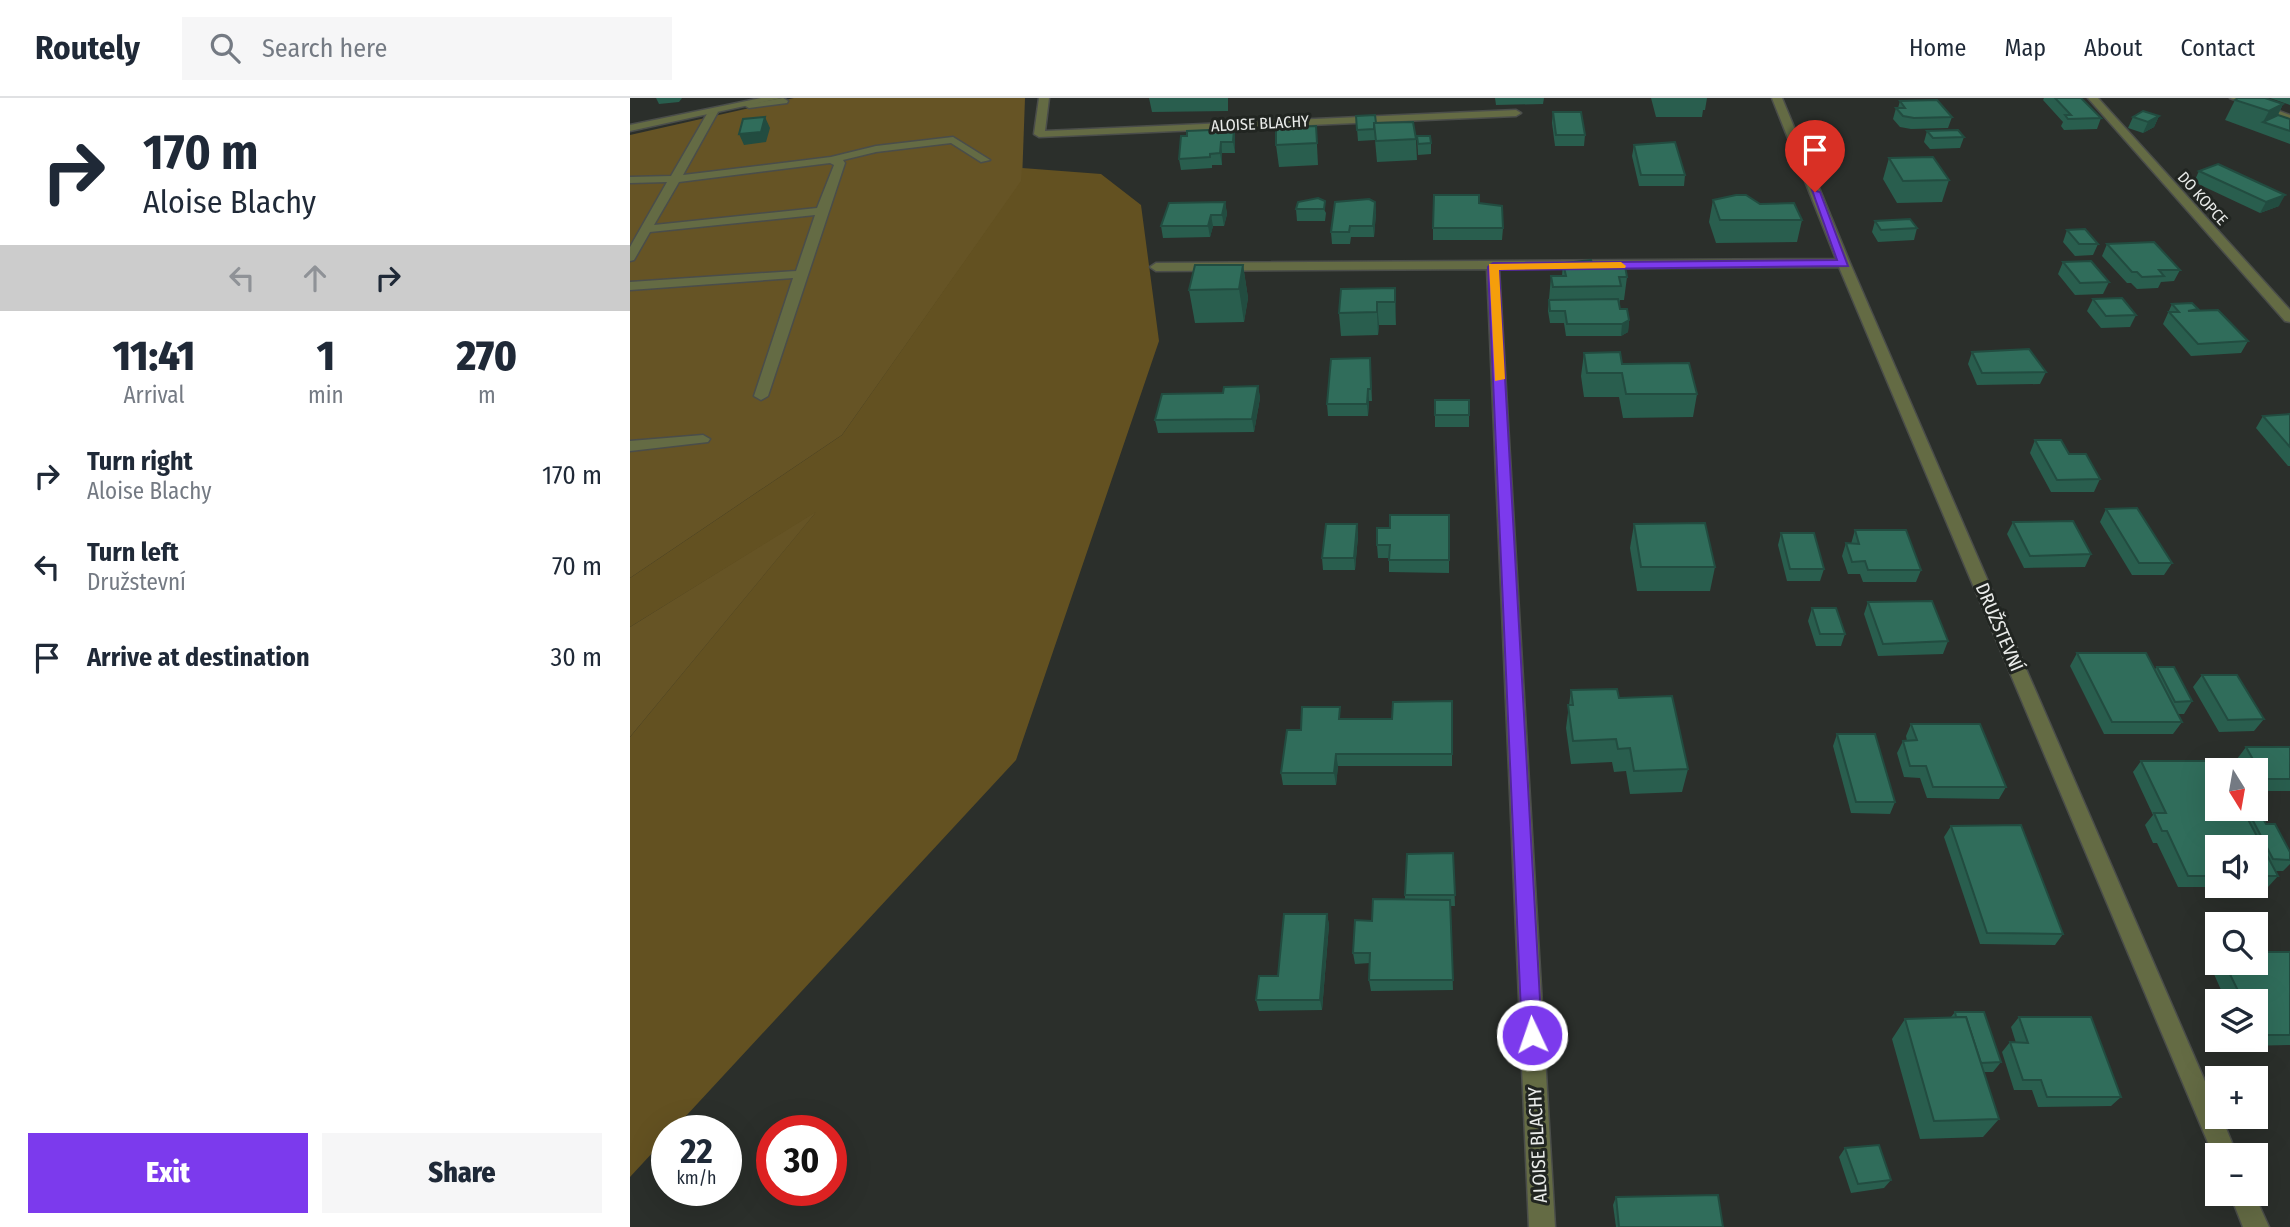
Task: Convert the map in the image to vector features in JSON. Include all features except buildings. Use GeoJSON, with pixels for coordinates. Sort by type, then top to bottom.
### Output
{"type":"FeatureCollection","features":[{"type":"Feature","properties":{"kind":"street","name":"ALOISE BLACHY"},"geometry":{"type":"LineString","coordinates":[[1044,98],[1039,134],[1516,113]]}},
{"type":"Feature","properties":{"kind":"street","name":"DRUŽSTEVNÍ"},"geometry":{"type":"LineString","coordinates":[[1777,98],[1844,263],[2220,1143]]}},
{"type":"Feature","properties":{"kind":"street","name":"DO KOPCE"},"geometry":{"type":"LineString","coordinates":[[2093,98],[2290,318]]}},
{"type":"Feature","properties":{"kind":"street"},"geometry":{"type":"LineString","coordinates":[[2235,98],[2290,118]]}},
{"type":"Feature","properties":{"kind":"street"},"geometry":{"type":"LineString","coordinates":[[630,128],[779,99]]}},
{"type":"Feature","properties":{"kind":"street"},"geometry":{"type":"LineString","coordinates":[[630,257],[713,112]]}},
{"type":"Feature","properties":{"kind":"street"},"geometry":{"type":"LineString","coordinates":[[630,180],[674,179],[831,160],[876,149],[953,141],[985,160]]}},
{"type":"Feature","properties":{"kind":"street"},"geometry":{"type":"LineString","coordinates":[[761,396],[822,211],[841,163],[831,160]]}},
{"type":"Feature","properties":{"kind":"street"},"geometry":{"type":"LineString","coordinates":[[645,229],[822,211]]}},
{"type":"Feature","properties":{"kind":"street"},"geometry":{"type":"LineString","coordinates":[[1156,267],[1844,263]]}},
{"type":"Feature","properties":{"kind":"street","name":"ALOISE BLACHY"},"geometry":{"type":"LineString","coordinates":[[1493,267],[1542,1227]]}},
{"type":"Feature","properties":{"kind":"street"},"geometry":{"type":"LineString","coordinates":[[630,286],[801,274]]}},
{"type":"Feature","properties":{"kind":"street"},"geometry":{"type":"LineString","coordinates":[[630,446],[702,439]]}},
{"type":"Feature","properties":{"kind":"street"},"geometry":{"type":"LineString","coordinates":[[2247,1206],[2256,1227]]}},
{"type":"Feature","properties":{"kind":"shaded area"},"geometry":{"type":"Polygon","coordinates":[[[794,98],[1025,98],[1022,181],[842,435],[630,578],[630,135],[794,98]]]}},
{"type":"Feature","properties":{"kind":"shaded area"},"geometry":{"type":"Polygon","coordinates":[[[1022,168],[1101,174],[1141,205],[1159,341],[1016,760],[687,1115],[651,1115],[651,1154],[630,1177],[630,737],[816,512],[630,627],[630,578],[842,435],[1021,181],[1022,168]]]}},
{"type":"Feature","properties":{"kind":"shaded area"},"geometry":{"type":"Polygon","coordinates":[[[818,510],[630,737],[630,627],[818,510]]]}},
{"type":"Feature","properties":{"kind":"slow traffic"},"geometry":{"type":"LineString","coordinates":[[1499,379],[1493,267],[1621,266]]}},
{"type":"Feature","properties":{"kind":"route"},"geometry":{"type":"LineString","coordinates":[[1532,1035],[1493,267],[1844,263],[1815,192]]}}]}
